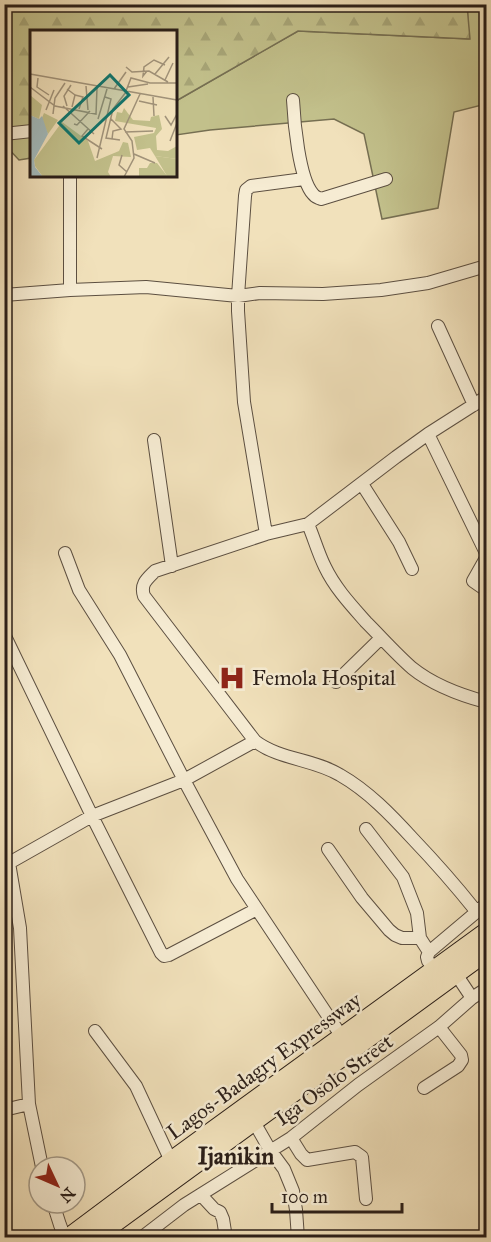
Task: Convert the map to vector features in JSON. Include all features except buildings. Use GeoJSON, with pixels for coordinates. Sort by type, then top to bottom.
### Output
{"type":"FeatureCollection","features":[{"type":"Feature","properties":{"kind":"highway","name":"Lagos-Badagry Expressway"},"geometry":{"type":"LineString","coordinates":[[67,1238],[342,1037],[432,960],[486,932]]}},
{"type":"Feature","properties":{"kind":"highway","name":"Lagos-Badagry Expressway"},"geometry":{"type":"LineString","coordinates":[[94,1238],[486,952]]}},
{"type":"Feature","properties":{"kind":"street"},"geometry":{"type":"LineString","coordinates":[[293,100],[304,179],[312,194],[321,199],[386,179]]}},
{"type":"Feature","properties":{"kind":"street"},"geometry":{"type":"LineString","coordinates":[[4,134],[30,130]]}},
{"type":"Feature","properties":{"kind":"street"},"geometry":{"type":"LineString","coordinates":[[70,177],[70,290]]}},
{"type":"Feature","properties":{"kind":"street"},"geometry":{"type":"LineString","coordinates":[[266,534],[244,402],[238,296],[244,196],[246,190],[252,186],[304,179]]}},
{"type":"Feature","properties":{"kind":"street"},"geometry":{"type":"LineString","coordinates":[[4,295],[146,287],[238,296],[260,293],[323,294],[403,288],[486,266]]}},
{"type":"Feature","properties":{"kind":"street"},"geometry":{"type":"LineString","coordinates":[[438,326],[474,405]]}},
{"type":"Feature","properties":{"kind":"street"},"geometry":{"type":"LineString","coordinates":[[366,829],[403,877],[417,913],[420,938],[432,960],[481,908],[385,809],[359,789],[340,775],[264,748],[255,741],[144,596],[142,589],[145,580],[155,571],[266,534],[308,524],[428,434],[486,397]]}},
{"type":"Feature","properties":{"kind":"street"},"geometry":{"type":"LineString","coordinates":[[428,434],[486,553]]}},
{"type":"Feature","properties":{"kind":"street"},"geometry":{"type":"LineString","coordinates":[[154,440],[172,566]]}},
{"type":"Feature","properties":{"kind":"street"},"geometry":{"type":"LineString","coordinates":[[362,484],[399,542],[412,569]]}},
{"type":"Feature","properties":{"kind":"street"},"geometry":{"type":"LineString","coordinates":[[308,524],[334,583],[381,638],[413,668],[440,686],[486,702]]}},
{"type":"Feature","properties":{"kind":"street"},"geometry":{"type":"LineString","coordinates":[[64,553],[79,590],[120,655],[237,879],[342,1037]]}},
{"type":"Feature","properties":{"kind":"street"},"geometry":{"type":"LineString","coordinates":[[486,558],[472,581],[486,591]]}},
{"type":"Feature","properties":{"kind":"street"},"geometry":{"type":"LineString","coordinates":[[4,634],[161,953],[169,956],[257,909]]}},
{"type":"Feature","properties":{"kind":"street"},"geometry":{"type":"LineString","coordinates":[[336,682],[381,638]]}},
{"type":"Feature","properties":{"kind":"street"},"geometry":{"type":"LineString","coordinates":[[40,1155],[29,1104],[20,928],[7,859],[92,816],[184,780],[255,741]]}},
{"type":"Feature","properties":{"kind":"street"},"geometry":{"type":"LineString","coordinates":[[328,849],[362,898],[389,930],[402,938],[420,938]]}},
{"type":"Feature","properties":{"kind":"street"},"geometry":{"type":"LineString","coordinates":[[456,974],[472,998]]}},
{"type":"Feature","properties":{"kind":"street","name":"Iga Osolo Street"},"geometry":{"type":"LineString","coordinates":[[141,1238],[184,1205],[291,1138],[358,1085],[440,1027],[472,998],[486,989]]}},
{"type":"Feature","properties":{"kind":"street"},"geometry":{"type":"LineString","coordinates":[[424,1088],[462,1060],[461,1055],[440,1027]]}},
{"type":"Feature","properties":{"kind":"street"},"geometry":{"type":"LineString","coordinates":[[95,1031],[136,1086],[171,1161]]}},
{"type":"Feature","properties":{"kind":"street"},"geometry":{"type":"LineString","coordinates":[[4,1110],[29,1104]]}},
{"type":"Feature","properties":{"kind":"street"},"geometry":{"type":"LineString","coordinates":[[254,1122],[284,1169],[294,1191],[298,1238]]}},
{"type":"Feature","properties":{"kind":"street"},"geometry":{"type":"LineString","coordinates":[[291,1138],[307,1160],[355,1152],[359,1154],[362,1157],[366,1199]]}},
{"type":"Feature","properties":{"kind":"street"},"geometry":{"type":"LineString","coordinates":[[201,1195],[220,1212],[226,1238]]}},
{"type":"Feature","properties":{"kind":"street"},"geometry":{"type":"LineString","coordinates":[[57,1215],[67,1238]]}},
{"type":"Feature","properties":{"kind":"green space"},"geometry":{"type":"Polygon","coordinates":[[[4,5],[467,5],[470,39],[298,31],[177,100],[177,30],[30,30],[30,135],[5,130],[4,5]]]}},
{"type":"Feature","properties":{"kind":"green space"},"geometry":{"type":"Polygon","coordinates":[[[467,5],[486,5],[486,104],[454,112],[438,208],[382,219],[364,134],[334,119],[177,135],[177,100],[298,31],[469,39],[467,5]]]}},
{"type":"Feature","properties":{"kind":"green space"},"geometry":{"type":"Polygon","coordinates":[[[4,130],[30,135],[30,158],[19,160],[5,145],[4,130]]]}},
{"type":"Feature","properties":{"kind":"place","name":"Femola Hospital"},"geometry":{"type":"Point","coordinates":[232,678]}},
{"type":"Feature","properties":{"kind":"district","name":"Ijanikin"},"geometry":{"type":"Point","coordinates":[236,1156]}}]}
